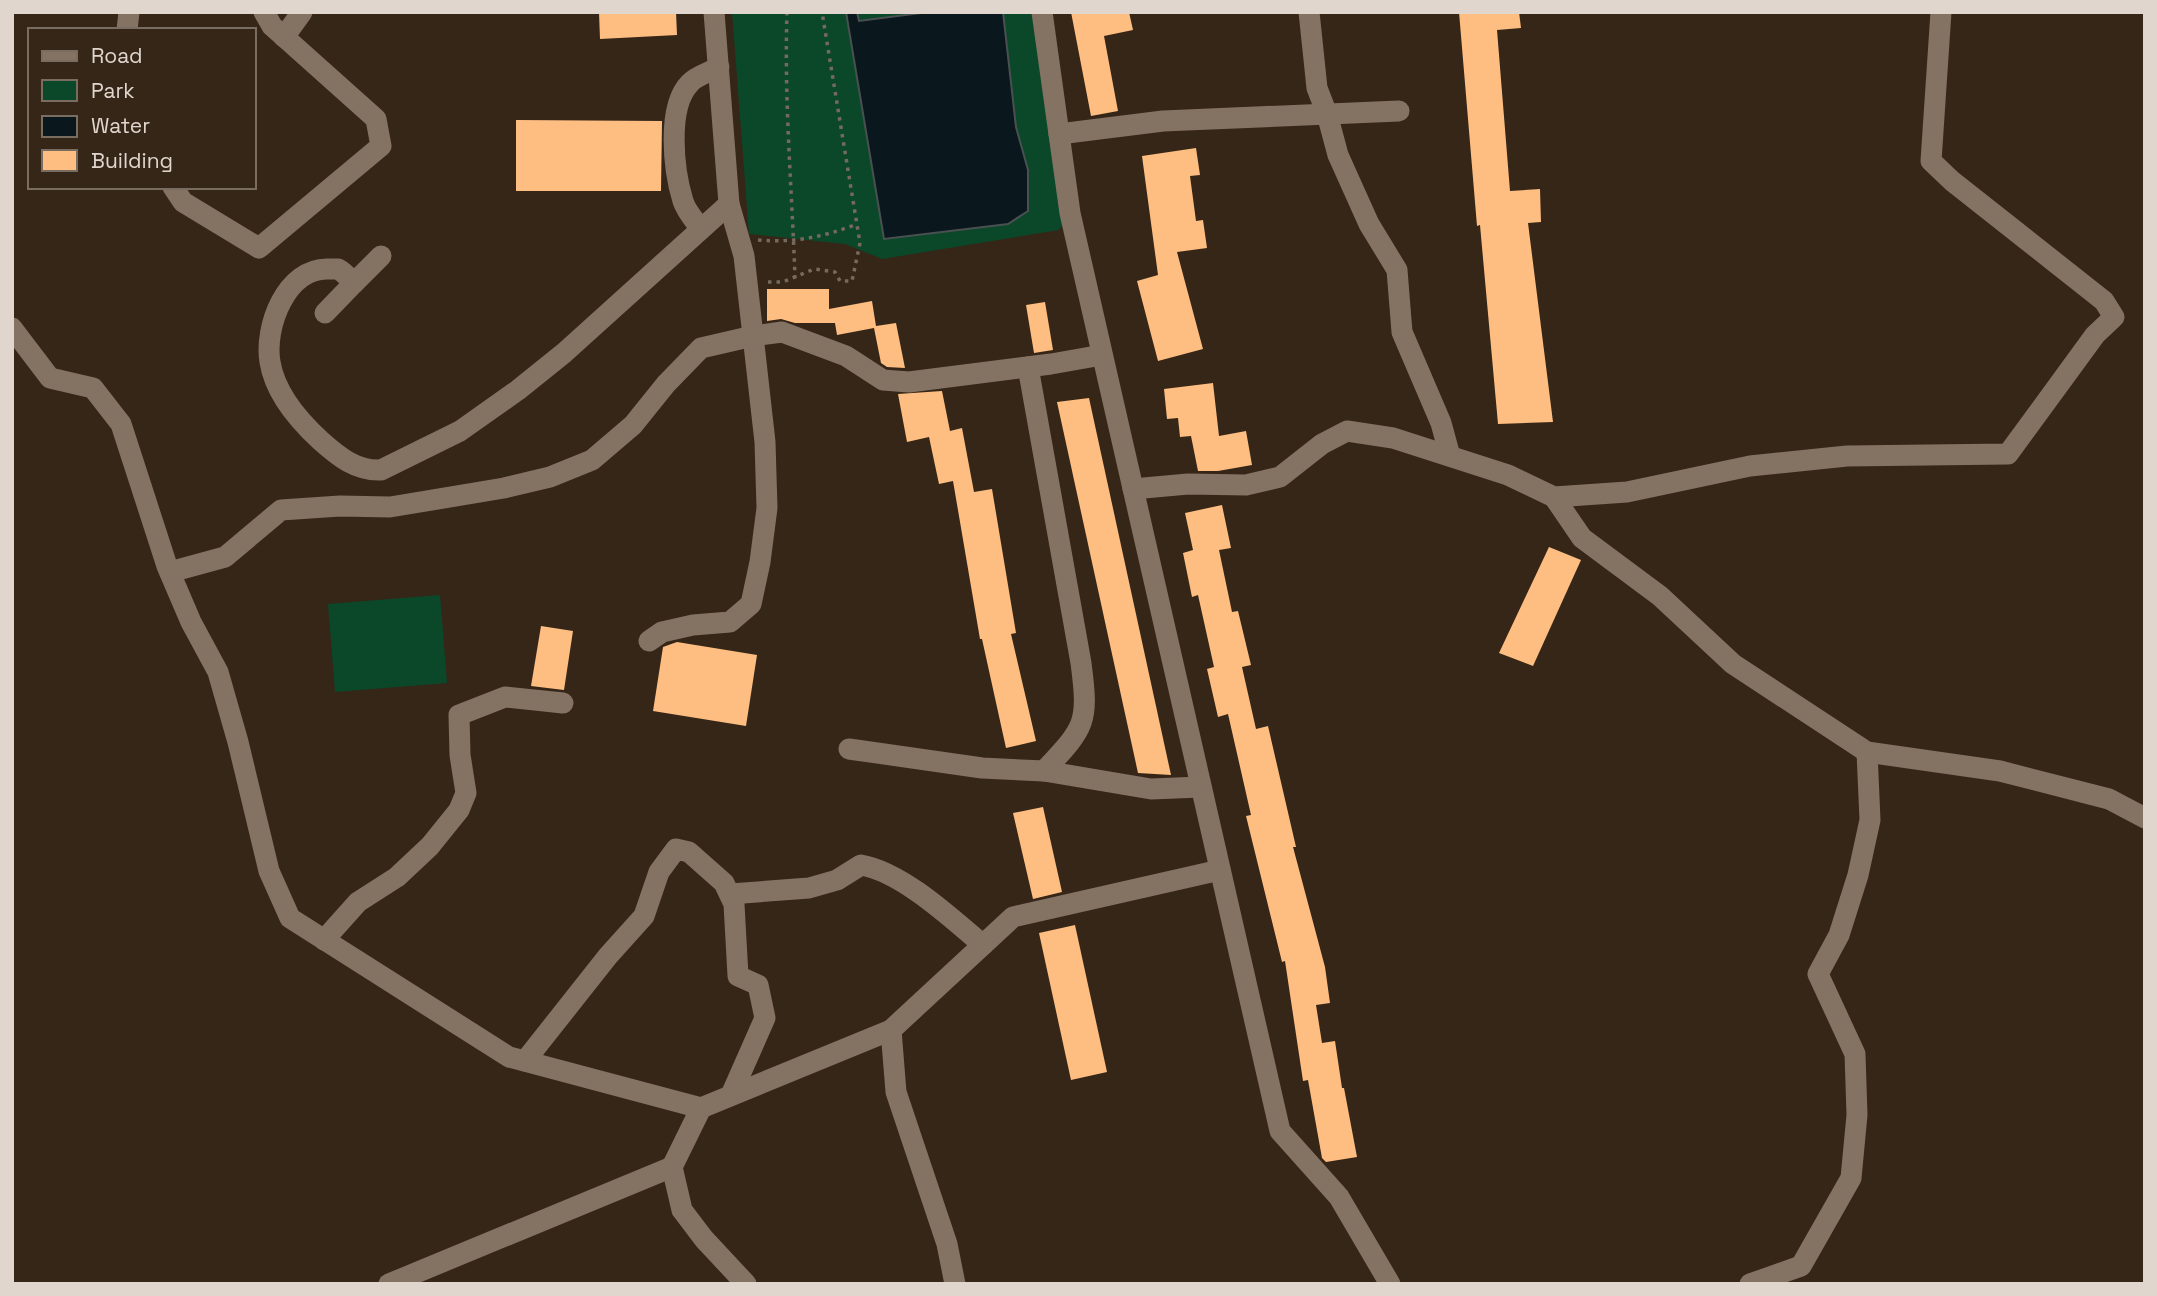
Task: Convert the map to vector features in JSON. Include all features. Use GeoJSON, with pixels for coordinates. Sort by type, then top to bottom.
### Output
{"type":"FeatureCollection","features":[{"type":"Feature","properties":{"kind":"street"},"geometry":{"type":"LineString","coordinates":[[174,189],[183,202],[259,248],[380,146],[376,119],[272,26],[264,12]]}},
{"type":"Feature","properties":{"kind":"street"},"geometry":{"type":"LineString","coordinates":[[284,37],[302,12]]}},
{"type":"Feature","properties":{"kind":"street"},"geometry":{"type":"LineString","coordinates":[[649,641],[662,632],[693,625],[730,622],[751,604],[767,508],[765,442],[744,256],[729,204],[714,12]]}},
{"type":"Feature","properties":{"kind":"street"},"geometry":{"type":"LineString","coordinates":[[1042,12],[1070,213],[1280,1131],[1339,1197],[1390,1284]]}},
{"type":"Feature","properties":{"kind":"street"},"geometry":{"type":"LineString","coordinates":[[1310,12],[1317,88],[1338,155],[1368,224],[1397,270],[1402,332],[1441,423],[1450,456]]}},
{"type":"Feature","properties":{"kind":"street"},"geometry":{"type":"LineString","coordinates":[[1553,497],[1628,492],[1750,466],[1847,456],[2008,454],[2095,335],[2114,317],[2104,301],[1952,181],[1931,161],[1941,12]]}},
{"type":"Feature","properties":{"kind":"street"},"geometry":{"type":"LineString","coordinates":[[701,229],[684,204],[675,151],[675,123],[679,103],[690,83],[719,68]]}},
{"type":"Feature","properties":{"kind":"street"},"geometry":{"type":"LineString","coordinates":[[1059,134],[1163,121],[1399,111]]}},
{"type":"Feature","properties":{"kind":"street"},"geometry":{"type":"LineString","coordinates":[[354,283],[338,269],[307,272],[299,279],[280,304],[272,325],[268,342],[270,362],[275,381],[287,404],[310,431],[343,459],[368,470],[381,470],[460,431],[518,390],[564,354],[729,204]]}},
{"type":"Feature","properties":{"kind":"street"},"geometry":{"type":"LineString","coordinates":[[326,313],[381,256]]}},
{"type":"Feature","properties":{"kind":"street"},"geometry":{"type":"LineString","coordinates":[[12,328],[50,378],[93,388],[121,424],[170,572],[191,622],[218,672],[269,871],[290,918],[509,1057],[701,1108],[891,1030],[1013,917],[1220,870]]}},
{"type":"Feature","properties":{"kind":"street"},"geometry":{"type":"LineString","coordinates":[[170,572],[225,557],[281,510],[340,506],[390,507],[504,488],[550,477],[592,460],[633,425],[666,384],[701,348],[752,336],[782,332],[846,356],[883,380],[909,382],[1102,355]]}},
{"type":"Feature","properties":{"kind":"street"},"geometry":{"type":"LineString","coordinates":[[1028,367],[1082,663],[1086,702],[1082,726],[1044,771]]}},
{"type":"Feature","properties":{"kind":"street"},"geometry":{"type":"LineString","coordinates":[[1133,489],[1188,484],[1246,485],[1280,477],[1322,444],[1347,431],[1393,438],[1450,456],[1508,475],[1553,497],[1582,538],[1660,596],[1733,664],[1867,752],[2000,771],[2109,799],[2145,818]]}},
{"type":"Feature","properties":{"kind":"street"},"geometry":{"type":"LineString","coordinates":[[324,940],[358,902],[397,877],[430,846],[459,810],[466,793],[460,755],[459,715],[505,697],[563,703]]}},
{"type":"Feature","properties":{"kind":"street"},"geometry":{"type":"LineString","coordinates":[[849,749],[982,768],[1044,771],[1151,789],[1201,787]]}},
{"type":"Feature","properties":{"kind":"street"},"geometry":{"type":"LineString","coordinates":[[1750,1284],[1801,1266],[1851,1178],[1857,1115],[1855,1055],[1818,974],[1839,935],[1858,875],[1870,820],[1867,752]]}},
{"type":"Feature","properties":{"kind":"street"},"geometry":{"type":"LineString","coordinates":[[525,1061],[608,956],[644,916],[659,872],[676,849],[689,852],[724,883],[734,904],[738,976],[758,985],[765,1018],[732,1095]]}},
{"type":"Feature","properties":{"kind":"street"},"geometry":{"type":"LineString","coordinates":[[730,894],[809,888],[837,880],[861,865],[875,867],[921,894],[983,945]]}},
{"type":"Feature","properties":{"kind":"street"},"geometry":{"type":"LineString","coordinates":[[891,1030],[896,1092],[947,1244],[955,1284]]}},
{"type":"Feature","properties":{"kind":"street"},"geometry":{"type":"LineString","coordinates":[[701,1108],[672,1167],[682,1210],[704,1239],[746,1284]]}},
{"type":"Feature","properties":{"kind":"street"},"geometry":{"type":"LineString","coordinates":[[389,1284],[672,1167]]}},
{"type":"Feature","properties":{"kind":"path"},"geometry":{"type":"LineString","coordinates":[[787,12],[786,118],[792,176],[795,278]]}},
{"type":"Feature","properties":{"kind":"path"},"geometry":{"type":"LineString","coordinates":[[764,282],[783,282],[814,269],[835,272],[840,281],[852,281],[860,243],[822,12]]}},
{"type":"Feature","properties":{"kind":"path"},"geometry":{"type":"LineString","coordinates":[[739,238],[794,242],[857,224]]}},
{"type":"Feature","properties":{"kind":"green space"},"geometry":{"type":"Polygon","coordinates":[[[732,12],[1042,12],[1070,213],[1059,230],[882,259],[845,244],[749,234],[732,12]]]}},
{"type":"Feature","properties":{"kind":"green space"},"geometry":{"type":"Polygon","coordinates":[[[440,595],[447,683],[335,692],[328,604],[440,595]]]}},
{"type":"Feature","properties":{"kind":"water"},"geometry":{"type":"Polygon","coordinates":[[[846,12],[857,12],[859,21],[929,12],[1003,12],[1016,127],[1028,170],[1028,211],[1008,224],[884,239],[846,12]]]}},
{"type":"Feature","properties":{"kind":"building"},"geometry":{"type":"Polygon","coordinates":[[[599,12],[676,12],[677,35],[600,39],[599,12]]]}},
{"type":"Feature","properties":{"kind":"building"},"geometry":{"type":"Polygon","coordinates":[[[1071,12],[1129,12],[1133,30],[1104,36],[1118,111],[1091,116],[1071,12]]]}},
{"type":"Feature","properties":{"kind":"building"},"geometry":{"type":"Polygon","coordinates":[[[1459,12],[1519,12],[1521,28],[1497,30],[1510,191],[1540,189],[1541,222],[1528,223],[1553,422],[1498,424],[1480,225],[1477,226],[1459,12]]]}},
{"type":"Feature","properties":{"kind":"building"},"geometry":{"type":"Polygon","coordinates":[[[516,120],[662,121],[661,191],[516,191],[516,120]]]}},
{"type":"Feature","properties":{"kind":"building"},"geometry":{"type":"Polygon","coordinates":[[[1196,148],[1200,175],[1190,176],[1196,221],[1203,220],[1207,248],[1177,252],[1203,349],[1158,361],[1137,281],[1158,275],[1142,156],[1196,148]]]}},
{"type":"Feature","properties":{"kind":"building"},"geometry":{"type":"Polygon","coordinates":[[[767,289],[829,289],[829,309],[872,301],[876,326],[896,323],[905,368],[887,367],[881,363],[874,328],[837,335],[835,323],[795,323],[781,319],[767,321],[767,289]]]}},
{"type":"Feature","properties":{"kind":"building"},"geometry":{"type":"Polygon","coordinates":[[[1045,302],[1053,350],[1034,353],[1026,305],[1045,302]]]}},
{"type":"Feature","properties":{"kind":"building"},"geometry":{"type":"Polygon","coordinates":[[[1213,383],[1219,436],[1246,431],[1252,465],[1218,471],[1198,471],[1191,436],[1180,437],[1178,418],[1167,419],[1164,389],[1213,383]]]}},
{"type":"Feature","properties":{"kind":"building"},"geometry":{"type":"Polygon","coordinates":[[[942,391],[950,431],[962,428],[974,492],[992,489],[1016,633],[1011,634],[1036,741],[1006,748],[980,639],[953,481],[939,484],[929,437],[907,442],[898,394],[942,391]]]}},
{"type":"Feature","properties":{"kind":"building"},"geometry":{"type":"Polygon","coordinates":[[[1089,398],[1171,775],[1138,773],[1057,402],[1089,398]]]}},
{"type":"Feature","properties":{"kind":"building"},"geometry":{"type":"Polygon","coordinates":[[[1222,505],[1231,548],[1219,550],[1232,612],[1238,611],[1251,665],[1242,667],[1256,729],[1268,726],[1296,847],[1293,847],[1325,967],[1330,1003],[1316,1005],[1322,1043],[1335,1041],[1357,1157],[1326,1162],[1322,1158],[1308,1080],[1303,1081],[1285,961],[1282,962],[1246,816],[1251,815],[1228,714],[1218,717],[1207,669],[1214,667],[1198,595],[1192,597],[1183,553],[1193,550],[1185,513],[1222,505]]]}},
{"type":"Feature","properties":{"kind":"building"},"geometry":{"type":"Polygon","coordinates":[[[1549,547],[1581,560],[1533,666],[1499,653],[1549,547]]]}},
{"type":"Feature","properties":{"kind":"building"},"geometry":{"type":"Polygon","coordinates":[[[541,626],[573,631],[564,690],[531,686],[541,626]]]}},
{"type":"Feature","properties":{"kind":"building"},"geometry":{"type":"Polygon","coordinates":[[[677,642],[757,655],[746,726],[653,711],[663,647],[677,642]]]}},
{"type":"Feature","properties":{"kind":"building"},"geometry":{"type":"Polygon","coordinates":[[[1043,807],[1062,892],[1033,899],[1013,813],[1043,807]]]}},
{"type":"Feature","properties":{"kind":"building"},"geometry":{"type":"Polygon","coordinates":[[[1075,925],[1107,1072],[1071,1080],[1039,933],[1075,925]]]}}]}
